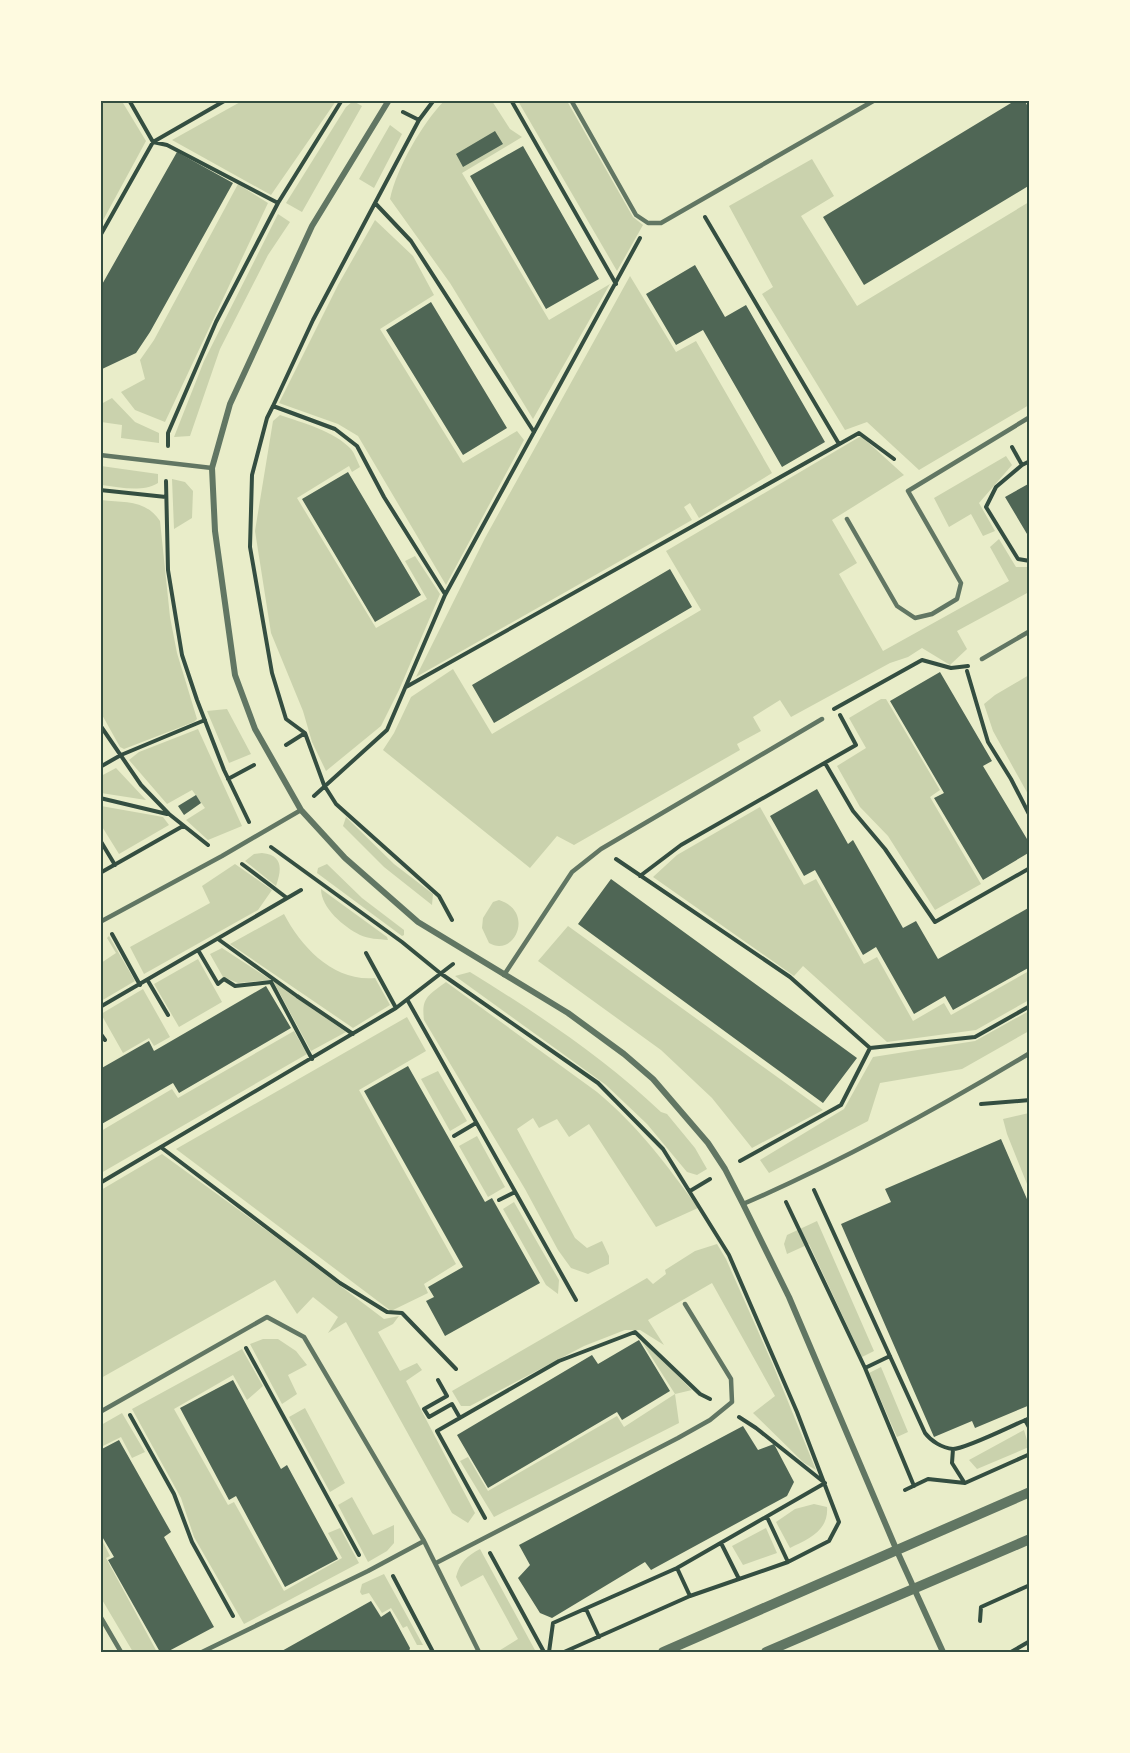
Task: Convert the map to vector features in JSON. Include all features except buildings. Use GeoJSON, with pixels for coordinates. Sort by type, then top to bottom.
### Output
{"type":"FeatureCollection","features":[{"type":"Feature","properties":{"kind":"street"},"geometry":{"type":"LineString","coordinates":[[389,100],[312,226],[230,404],[212,468],[215,531],[235,675],[255,729],[301,810],[345,858],[418,922],[568,1013],[624,1054],[653,1079],[708,1143],[725,1169],[789,1297],[897,1551],[944,1653]]}},
{"type":"Feature","properties":{"kind":"street"},"geometry":{"type":"LineString","coordinates":[[663,1653],[1029,1492]]}},
{"type":"Feature","properties":{"kind":"street"},"geometry":{"type":"LineString","coordinates":[[766,1653],[1029,1539]]}},
{"type":"Feature","properties":{"kind":"lane"},"geometry":{"type":"LineString","coordinates":[[571,100],[636,215],[648,223],[661,223],[875,100]]}},
{"type":"Feature","properties":{"kind":"lane"},"geometry":{"type":"LineString","coordinates":[[848,519],[897,606],[915,618],[932,615],[957,599],[961,583],[908,491],[1029,417]]}},
{"type":"Feature","properties":{"kind":"lane"},"geometry":{"type":"LineString","coordinates":[[100,455],[212,468]]}},
{"type":"Feature","properties":{"kind":"lane"},"geometry":{"type":"LineString","coordinates":[[982,659],[1029,632]]}},
{"type":"Feature","properties":{"kind":"lane"},"geometry":{"type":"LineString","coordinates":[[504,975],[572,872],[601,849],[822,719]]}},
{"type":"Feature","properties":{"kind":"lane"},"geometry":{"type":"LineString","coordinates":[[100,922],[301,810]]}},
{"type":"Feature","properties":{"kind":"lane"},"geometry":{"type":"LineString","coordinates":[[743,1204],[808,1176],[938,1108],[1029,1053]]}},
{"type":"Feature","properties":{"kind":"lane"},"geometry":{"type":"LineString","coordinates":[[436,1563],[678,1438],[710,1420],[732,1402],[731,1379],[685,1304]]}},
{"type":"Feature","properties":{"kind":"lane"},"geometry":{"type":"LineString","coordinates":[[100,1412],[267,1317],[304,1337],[424,1541],[479,1653]]}},
{"type":"Feature","properties":{"kind":"lane"},"geometry":{"type":"LineString","coordinates":[[202,1653],[424,1541]]}},
{"type":"Feature","properties":{"kind":"lane"},"geometry":{"type":"LineString","coordinates":[[100,1616],[121,1653]]}},
{"type":"Feature","properties":{"kind":"path"},"geometry":{"type":"LineString","coordinates":[[129,100],[153,142],[167,146],[278,203]]}},
{"type":"Feature","properties":{"kind":"path"},"geometry":{"type":"LineString","coordinates":[[100,236],[153,142],[226,100]]}},
{"type":"Feature","properties":{"kind":"path"},"geometry":{"type":"LineString","coordinates":[[342,100],[278,203],[216,322],[168,433],[166,497],[168,570],[182,655],[224,770],[256,836],[317,879],[440,973],[598,1083],[663,1149],[729,1255],[797,1413],[839,1522],[829,1541],[788,1562],[690,1596],[564,1653]]}},
{"type":"Feature","properties":{"kind":"path"},"geometry":{"type":"LineString","coordinates":[[100,1183],[408,1001],[440,973],[469,954],[439,896],[336,804],[324,785],[305,733],[286,719],[272,673],[250,547],[252,475],[267,418],[314,320],[375,203],[419,120],[434,100]]}},
{"type":"Feature","properties":{"kind":"path"},"geometry":{"type":"LineString","coordinates":[[511,100],[616,285]]}},
{"type":"Feature","properties":{"kind":"path"},"geometry":{"type":"LineString","coordinates":[[375,203],[411,241],[534,433]]}},
{"type":"Feature","properties":{"kind":"path"},"geometry":{"type":"LineString","coordinates":[[697,203],[839,444]]}},
{"type":"Feature","properties":{"kind":"path"},"geometry":{"type":"LineString","coordinates":[[301,810],[324,785],[387,730],[445,595],[648,223]]}},
{"type":"Feature","properties":{"kind":"path"},"geometry":{"type":"LineString","coordinates":[[273,406],[334,429],[357,446],[384,497],[445,595]]}},
{"type":"Feature","properties":{"kind":"path"},"geometry":{"type":"LineString","coordinates":[[1004,432],[1022,465]]}},
{"type":"Feature","properties":{"kind":"path"},"geometry":{"type":"LineString","coordinates":[[405,687],[859,433],[894,459]]}},
{"type":"Feature","properties":{"kind":"path"},"geometry":{"type":"LineString","coordinates":[[1029,460],[996,487],[986,507],[1018,559],[1029,561]]}},
{"type":"Feature","properties":{"kind":"path"},"geometry":{"type":"LineString","coordinates":[[100,490],[166,497]]}},
{"type":"Feature","properties":{"kind":"path"},"geometry":{"type":"LineString","coordinates":[[822,719],[836,706],[921,660],[951,668],[965,668],[982,659]]}},
{"type":"Feature","properties":{"kind":"path"},"geometry":{"type":"LineString","coordinates":[[965,668],[988,742],[1011,779],[1029,816]]}},
{"type":"Feature","properties":{"kind":"path"},"geometry":{"type":"LineString","coordinates":[[640,876],[681,845],[856,745],[836,706]]}},
{"type":"Feature","properties":{"kind":"path"},"geometry":{"type":"LineString","coordinates":[[100,767],[121,755],[205,720]]}},
{"type":"Feature","properties":{"kind":"path"},"geometry":{"type":"LineString","coordinates":[[100,725],[141,785],[169,814],[222,856],[233,858],[287,898]]}},
{"type":"Feature","properties":{"kind":"path"},"geometry":{"type":"LineString","coordinates":[[825,764],[853,811],[885,849],[934,922],[1029,868]]}},
{"type":"Feature","properties":{"kind":"path"},"geometry":{"type":"LineString","coordinates":[[100,798],[169,814]]}},
{"type":"Feature","properties":{"kind":"path"},"geometry":{"type":"LineString","coordinates":[[100,873],[183,826]]}},
{"type":"Feature","properties":{"kind":"path"},"geometry":{"type":"LineString","coordinates":[[100,840],[115,865]]}},
{"type":"Feature","properties":{"kind":"path"},"geometry":{"type":"LineString","coordinates":[[601,849],[790,977],[870,1048],[975,1037],[1029,1006]]}},
{"type":"Feature","properties":{"kind":"path"},"geometry":{"type":"LineString","coordinates":[[100,1008],[301,890]]}},
{"type":"Feature","properties":{"kind":"path"},"geometry":{"type":"LineString","coordinates":[[218,939],[353,1034]]}},
{"type":"Feature","properties":{"kind":"path"},"geometry":{"type":"LineString","coordinates":[[198,950],[218,984],[224,979],[235,986],[271,982],[312,1059]]}},
{"type":"Feature","properties":{"kind":"path"},"geometry":{"type":"LineString","coordinates":[[366,953],[396,1008]]}},
{"type":"Feature","properties":{"kind":"path"},"geometry":{"type":"LineString","coordinates":[[123,954],[140,985]]}},
{"type":"Feature","properties":{"kind":"path"},"geometry":{"type":"LineString","coordinates":[[148,981],[168,1015]]}},
{"type":"Feature","properties":{"kind":"path"},"geometry":{"type":"LineString","coordinates":[[408,1001],[576,1300]]}},
{"type":"Feature","properties":{"kind":"path"},"geometry":{"type":"LineString","coordinates":[[100,1033],[105,1040]]}},
{"type":"Feature","properties":{"kind":"path"},"geometry":{"type":"LineString","coordinates":[[690,1191],[841,1105],[870,1048]]}},
{"type":"Feature","properties":{"kind":"path"},"geometry":{"type":"LineString","coordinates":[[454,1136],[476,1123]]}},
{"type":"Feature","properties":{"kind":"path"},"geometry":{"type":"LineString","coordinates":[[162,1148],[340,1283],[387,1312],[402,1313],[456,1369]]}},
{"type":"Feature","properties":{"kind":"path"},"geometry":{"type":"LineString","coordinates":[[808,1176],[925,1433],[931,1441],[953,1449],[1027,1419],[1029,1429]]}},
{"type":"Feature","properties":{"kind":"path"},"geometry":{"type":"LineString","coordinates":[[779,1188],[864,1368],[914,1486]]}},
{"type":"Feature","properties":{"kind":"path"},"geometry":{"type":"LineString","coordinates":[[499,1200],[515,1192]]}},
{"type":"Feature","properties":{"kind":"path"},"geometry":{"type":"LineString","coordinates":[[238,1334],[368,1571]]}},
{"type":"Feature","properties":{"kind":"path"},"geometry":{"type":"LineString","coordinates":[[864,1368],[890,1356]]}},
{"type":"Feature","properties":{"kind":"path"},"geometry":{"type":"LineString","coordinates":[[438,1380],[447,1396],[424,1409],[429,1417],[452,1404],[460,1418]]}},
{"type":"Feature","properties":{"kind":"path"},"geometry":{"type":"LineString","coordinates":[[122,1400],[174,1494],[192,1542],[242,1633]]}},
{"type":"Feature","properties":{"kind":"path"},"geometry":{"type":"LineString","coordinates":[[953,1449],[952,1463],[965,1483]]}},
{"type":"Feature","properties":{"kind":"path"},"geometry":{"type":"LineString","coordinates":[[905,1490],[928,1479],[965,1483],[1029,1454]]}},
{"type":"Feature","properties":{"kind":"path"},"geometry":{"type":"LineString","coordinates":[[767,1517],[788,1562]]}},
{"type":"Feature","properties":{"kind":"path"},"geometry":{"type":"LineString","coordinates":[[721,1543],[739,1579]]}},
{"type":"Feature","properties":{"kind":"path"},"geometry":{"type":"LineString","coordinates":[[386,1562],[433,1653]]}},
{"type":"Feature","properties":{"kind":"path"},"geometry":{"type":"LineString","coordinates":[[677,1568],[690,1596]]}},
{"type":"Feature","properties":{"kind":"path"},"geometry":{"type":"LineString","coordinates":[[980,1621],[981,1607],[1029,1585]]}},
{"type":"Feature","properties":{"kind":"path"},"geometry":{"type":"LineString","coordinates":[[586,1609],[599,1637]]}},
{"type":"Feature","properties":{"kind":"path"},"geometry":{"type":"LineString","coordinates":[[1011,1653],[1029,1641]]}},
{"type":"Feature","properties":{"kind":"green space"},"geometry":{"type":"Polygon","coordinates":[[[242,101],[336,101],[271,195],[172,140],[242,101]]]}},
{"type":"Feature","properties":{"kind":"green space"},"geometry":{"type":"Polygon","coordinates":[[[353,101],[362,106],[302,212],[286,203],[346,107],[353,101]]]}},
{"type":"Feature","properties":{"kind":"green space"},"geometry":{"type":"Polygon","coordinates":[[[444,101],[492,101],[510,129],[522,137],[462,173],[549,320],[610,284],[533,419],[450,283],[390,199],[398,173],[411,147],[444,101]]]}},
{"type":"Feature","properties":{"kind":"green space"},"geometry":{"type":"Polygon","coordinates":[[[518,101],[567,101],[633,217],[643,225],[617,271],[518,101]]]}},
{"type":"Feature","properties":{"kind":"green space"},"geometry":{"type":"Polygon","coordinates":[[[101,102],[123,103],[146,141],[101,224],[101,102]]]}},
{"type":"Feature","properties":{"kind":"green space"},"geometry":{"type":"Polygon","coordinates":[[[390,125],[402,134],[374,188],[359,179],[390,125]]]}},
{"type":"Feature","properties":{"kind":"green space"},"geometry":{"type":"Polygon","coordinates":[[[812,159],[834,196],[801,216],[857,306],[1029,202],[1029,405],[919,470],[867,422],[845,430],[762,294],[773,287],[729,206],[812,159]]]}},
{"type":"Feature","properties":{"kind":"green space"},"geometry":{"type":"Polygon","coordinates":[[[238,184],[268,203],[165,422],[135,410],[121,392],[145,379],[140,360],[154,340],[238,184]]]}},
{"type":"Feature","properties":{"kind":"green space"},"geometry":{"type":"Polygon","coordinates":[[[278,214],[290,222],[268,255],[220,349],[190,436],[174,437],[204,361],[278,214]]]}},
{"type":"Feature","properties":{"kind":"green space"},"geometry":{"type":"Polygon","coordinates":[[[375,220],[413,256],[434,295],[380,329],[463,463],[517,431],[524,440],[446,585],[358,436],[338,424],[279,403],[338,285],[375,220]]]}},
{"type":"Feature","properties":{"kind":"green space"},"geometry":{"type":"Polygon","coordinates":[[[630,276],[676,352],[696,341],[772,473],[699,518],[690,503],[684,507],[692,520],[416,677],[485,538],[630,276]]]}},
{"type":"Feature","properties":{"kind":"green space"},"geometry":{"type":"Polygon","coordinates":[[[112,398],[135,422],[159,433],[159,443],[121,438],[122,425],[101,422],[101,404],[112,398]]]}},
{"type":"Feature","properties":{"kind":"green space"},"geometry":{"type":"Polygon","coordinates":[[[280,415],[336,437],[351,449],[356,458],[360,467],[352,472],[349,466],[297,498],[376,628],[427,599],[405,561],[415,556],[440,594],[381,726],[326,771],[312,742],[303,711],[271,633],[255,531],[273,421],[280,415]]]}},
{"type":"Feature","properties":{"kind":"green space"},"geometry":{"type":"Polygon","coordinates":[[[861,436],[904,475],[832,520],[857,563],[839,574],[883,651],[1009,581],[990,547],[999,539],[1016,567],[1029,567],[1029,592],[957,631],[967,649],[950,665],[922,648],[791,717],[780,700],[753,717],[761,731],[737,744],[740,750],[574,845],[557,836],[530,868],[383,750],[411,697],[453,669],[492,734],[701,610],[666,551],[861,436]]]}},
{"type":"Feature","properties":{"kind":"green space"},"geometry":{"type":"Polygon","coordinates":[[[1006,456],[1012,465],[979,503],[995,531],[983,536],[971,514],[949,527],[934,498],[1006,456]]]}},
{"type":"Feature","properties":{"kind":"green space"},"geometry":{"type":"Polygon","coordinates":[[[101,466],[158,474],[158,483],[138,489],[101,485],[101,466]]]}},
{"type":"Feature","properties":{"kind":"green space"},"geometry":{"type":"Polygon","coordinates":[[[172,479],[185,482],[193,491],[192,518],[174,529],[172,479]]]}},
{"type":"Feature","properties":{"kind":"green space"},"geometry":{"type":"Polygon","coordinates":[[[101,500],[141,505],[160,521],[170,617],[177,653],[197,719],[124,749],[120,747],[101,713],[101,500]]]}},
{"type":"Feature","properties":{"kind":"green space"},"geometry":{"type":"Polygon","coordinates":[[[1029,675],[1029,796],[993,731],[984,704],[1029,675]]]}},
{"type":"Feature","properties":{"kind":"green space"},"geometry":{"type":"Polygon","coordinates":[[[881,699],[886,699],[940,790],[930,797],[981,884],[935,910],[888,836],[860,807],[837,766],[866,748],[849,718],[881,699]]]}},
{"type":"Feature","properties":{"kind":"green space"},"geometry":{"type":"Polygon","coordinates":[[[227,709],[251,754],[229,763],[207,711],[227,709]]]}},
{"type":"Feature","properties":{"kind":"green space"},"geometry":{"type":"Polygon","coordinates":[[[198,729],[242,826],[208,840],[186,820],[205,808],[192,790],[167,804],[129,760],[139,752],[198,729]]]}},
{"type":"Feature","properties":{"kind":"green space"},"geometry":{"type":"Polygon","coordinates":[[[116,768],[146,800],[101,793],[101,776],[116,768]]]}},
{"type":"Feature","properties":{"kind":"green space"},"geometry":{"type":"Polygon","coordinates":[[[101,806],[163,817],[169,825],[119,854],[101,825],[101,806]]]}},
{"type":"Feature","properties":{"kind":"green space"},"geometry":{"type":"Polygon","coordinates":[[[760,807],[804,885],[816,879],[864,964],[877,957],[913,1021],[944,1003],[951,1015],[1029,971],[1029,1000],[976,1030],[887,1042],[803,966],[794,976],[653,877],[677,855],[760,807]]]}},
{"type":"Feature","properties":{"kind":"green space"},"geometry":{"type":"Polygon","coordinates":[[[346,817],[394,864],[433,894],[432,905],[384,867],[343,826],[346,817]]]}},
{"type":"Feature","properties":{"kind":"green space"},"geometry":{"type":"Polygon","coordinates":[[[262,853],[274,857],[279,864],[276,886],[245,861],[254,854],[262,853]]]}},
{"type":"Feature","properties":{"kind":"green space"},"geometry":{"type":"Polygon","coordinates":[[[235,864],[272,890],[258,910],[144,974],[130,947],[210,903],[202,886],[235,864]]]}},
{"type":"Feature","properties":{"kind":"green space"},"geometry":{"type":"Polygon","coordinates":[[[327,864],[362,898],[404,930],[404,935],[402,936],[317,873],[318,868],[327,864]]]}},
{"type":"Feature","properties":{"kind":"green space"},"geometry":{"type":"Polygon","coordinates":[[[321,889],[388,940],[363,936],[347,927],[329,910],[321,889]]]}},
{"type":"Feature","properties":{"kind":"green space"},"geometry":{"type":"Polygon","coordinates":[[[499,900],[510,906],[519,922],[513,939],[507,944],[498,946],[489,943],[482,928],[483,918],[493,902],[499,900]]]}},
{"type":"Feature","properties":{"kind":"green space"},"geometry":{"type":"Polygon","coordinates":[[[284,914],[309,950],[320,960],[346,974],[360,978],[375,978],[390,1005],[353,1028],[230,944],[284,914]]]}},
{"type":"Feature","properties":{"kind":"green space"},"geometry":{"type":"Polygon","coordinates":[[[568,926],[823,1110],[752,1148],[712,1098],[661,1050],[538,961],[568,926]]]}},
{"type":"Feature","properties":{"kind":"green space"},"geometry":{"type":"Polygon","coordinates":[[[109,936],[135,981],[101,1001],[101,963],[116,953],[107,938],[109,936]]]}},
{"type":"Feature","properties":{"kind":"green space"},"geometry":{"type":"Polygon","coordinates":[[[222,948],[271,980],[238,983],[223,977],[210,954],[222,948]]]}},
{"type":"Feature","properties":{"kind":"green space"},"geometry":{"type":"Polygon","coordinates":[[[198,959],[222,1002],[179,1027],[154,984],[198,959]]]}},
{"type":"Feature","properties":{"kind":"green space"},"geometry":{"type":"Polygon","coordinates":[[[470,972],[569,1037],[661,1112],[667,1114],[695,1148],[707,1169],[697,1175],[687,1172],[647,1124],[606,1085],[455,976],[470,972]]]}},
{"type":"Feature","properties":{"kind":"green space"},"geometry":{"type":"Polygon","coordinates":[[[273,981],[346,1032],[311,1051],[273,981]]]}},
{"type":"Feature","properties":{"kind":"green space"},"geometry":{"type":"Polygon","coordinates":[[[446,982],[597,1092],[652,1147],[698,1208],[656,1227],[589,1124],[569,1137],[557,1119],[539,1128],[533,1118],[517,1129],[575,1238],[587,1248],[602,1241],[609,1256],[609,1264],[588,1274],[571,1268],[558,1250],[525,1189],[424,1020],[425,1001],[446,982]]]}},
{"type":"Feature","properties":{"kind":"green space"},"geometry":{"type":"Polygon","coordinates":[[[143,989],[170,1037],[154,1046],[149,1038],[123,1053],[101,1014],[143,989]]]}},
{"type":"Feature","properties":{"kind":"green space"},"geometry":{"type":"Polygon","coordinates":[[[1029,1011],[1029,1031],[962,1069],[880,1083],[868,1121],[769,1173],[760,1160],[844,1109],[873,1057],[975,1041],[1029,1011]]]}},
{"type":"Feature","properties":{"kind":"green space"},"geometry":{"type":"Polygon","coordinates":[[[407,1017],[426,1051],[359,1090],[456,1264],[424,1284],[428,1293],[391,1311],[176,1149],[407,1017]]]}},
{"type":"Feature","properties":{"kind":"green space"},"geometry":{"type":"Polygon","coordinates":[[[294,1031],[307,1054],[101,1173],[101,1131],[172,1089],[178,1098],[294,1031]]]}},
{"type":"Feature","properties":{"kind":"green space"},"geometry":{"type":"Polygon","coordinates":[[[438,1071],[467,1121],[450,1131],[421,1079],[438,1071]]]}},
{"type":"Feature","properties":{"kind":"green space"},"geometry":{"type":"Polygon","coordinates":[[[1030,1114],[1029,1189],[1003,1119],[1030,1114]]]}},
{"type":"Feature","properties":{"kind":"green space"},"geometry":{"type":"Polygon","coordinates":[[[477,1136],[505,1187],[488,1197],[459,1146],[477,1136]]]}},
{"type":"Feature","properties":{"kind":"green space"},"geometry":{"type":"Polygon","coordinates":[[[162,1154],[384,1319],[399,1316],[393,1324],[378,1332],[400,1371],[417,1363],[422,1370],[406,1381],[475,1513],[468,1523],[452,1513],[346,1322],[328,1333],[338,1317],[313,1297],[297,1314],[275,1280],[101,1378],[101,1190],[162,1154]]]}},
{"type":"Feature","properties":{"kind":"green space"},"geometry":{"type":"Polygon","coordinates":[[[514,1202],[559,1280],[558,1294],[546,1285],[503,1209],[514,1202]]]}},
{"type":"Feature","properties":{"kind":"green space"},"geometry":{"type":"Polygon","coordinates":[[[817,1221],[874,1351],[862,1357],[809,1244],[787,1254],[784,1244],[787,1235],[817,1221]]]}},
{"type":"Feature","properties":{"kind":"green space"},"geometry":{"type":"Polygon","coordinates":[[[717,1244],[726,1259],[773,1365],[816,1470],[804,1463],[753,1413],[775,1396],[712,1283],[648,1320],[664,1345],[640,1330],[625,1330],[584,1346],[470,1406],[461,1406],[452,1391],[647,1278],[653,1284],[666,1274],[665,1270],[695,1251],[717,1244]]]}},
{"type":"Feature","properties":{"kind":"green space"},"geometry":{"type":"Polygon","coordinates":[[[263,1339],[278,1339],[296,1351],[307,1365],[288,1375],[297,1394],[282,1404],[250,1344],[263,1339]]]}},
{"type":"Feature","properties":{"kind":"green space"},"geometry":{"type":"Polygon","coordinates":[[[640,1339],[692,1390],[675,1394],[640,1339]]]}},
{"type":"Feature","properties":{"kind":"green space"},"geometry":{"type":"Polygon","coordinates":[[[242,1349],[263,1386],[247,1400],[233,1375],[174,1409],[228,1505],[234,1502],[284,1591],[342,1558],[328,1533],[340,1528],[359,1563],[244,1624],[194,1537],[181,1498],[132,1409],[242,1349]]]}},
{"type":"Feature","properties":{"kind":"green space"},"geometry":{"type":"Polygon","coordinates":[[[881,1367],[908,1432],[897,1437],[869,1373],[881,1367]]]}},
{"type":"Feature","properties":{"kind":"green space"},"geometry":{"type":"Polygon","coordinates":[[[675,1394],[679,1423],[494,1517],[460,1461],[468,1457],[488,1491],[617,1416],[624,1427],[675,1394]]]}},
{"type":"Feature","properties":{"kind":"green space"},"geometry":{"type":"Polygon","coordinates":[[[305,1408],[345,1483],[330,1492],[289,1417],[305,1408]]]}},
{"type":"Feature","properties":{"kind":"green space"},"geometry":{"type":"Polygon","coordinates":[[[122,1413],[145,1452],[132,1458],[121,1437],[101,1447],[101,1425],[122,1413]]]}},
{"type":"Feature","properties":{"kind":"green space"},"geometry":{"type":"Polygon","coordinates":[[[1024,1430],[1029,1447],[977,1469],[969,1460],[1024,1430]]]}},
{"type":"Feature","properties":{"kind":"green space"},"geometry":{"type":"Polygon","coordinates":[[[352,1497],[373,1535],[394,1525],[394,1543],[387,1551],[368,1562],[338,1505],[352,1497]]]}},
{"type":"Feature","properties":{"kind":"green space"},"geometry":{"type":"Polygon","coordinates":[[[814,1504],[827,1507],[825,1522],[816,1533],[790,1548],[776,1522],[795,1509],[814,1504]]]}},
{"type":"Feature","properties":{"kind":"green space"},"geometry":{"type":"Polygon","coordinates":[[[766,1528],[777,1553],[743,1565],[732,1546],[766,1528]]]}},
{"type":"Feature","properties":{"kind":"green space"},"geometry":{"type":"Polygon","coordinates":[[[101,1538],[110,1556],[106,1558],[157,1652],[133,1652],[101,1598],[101,1538]]]}},
{"type":"Feature","properties":{"kind":"green space"},"geometry":{"type":"Polygon","coordinates":[[[480,1549],[536,1652],[497,1652],[518,1639],[483,1575],[461,1587],[456,1577],[462,1563],[480,1549]]]}},
{"type":"Feature","properties":{"kind":"green space"},"geometry":{"type":"Polygon","coordinates":[[[384,1574],[423,1645],[417,1645],[407,1626],[403,1628],[391,1608],[382,1613],[369,1593],[362,1595],[360,1592],[362,1584],[384,1574]]]}}]}
